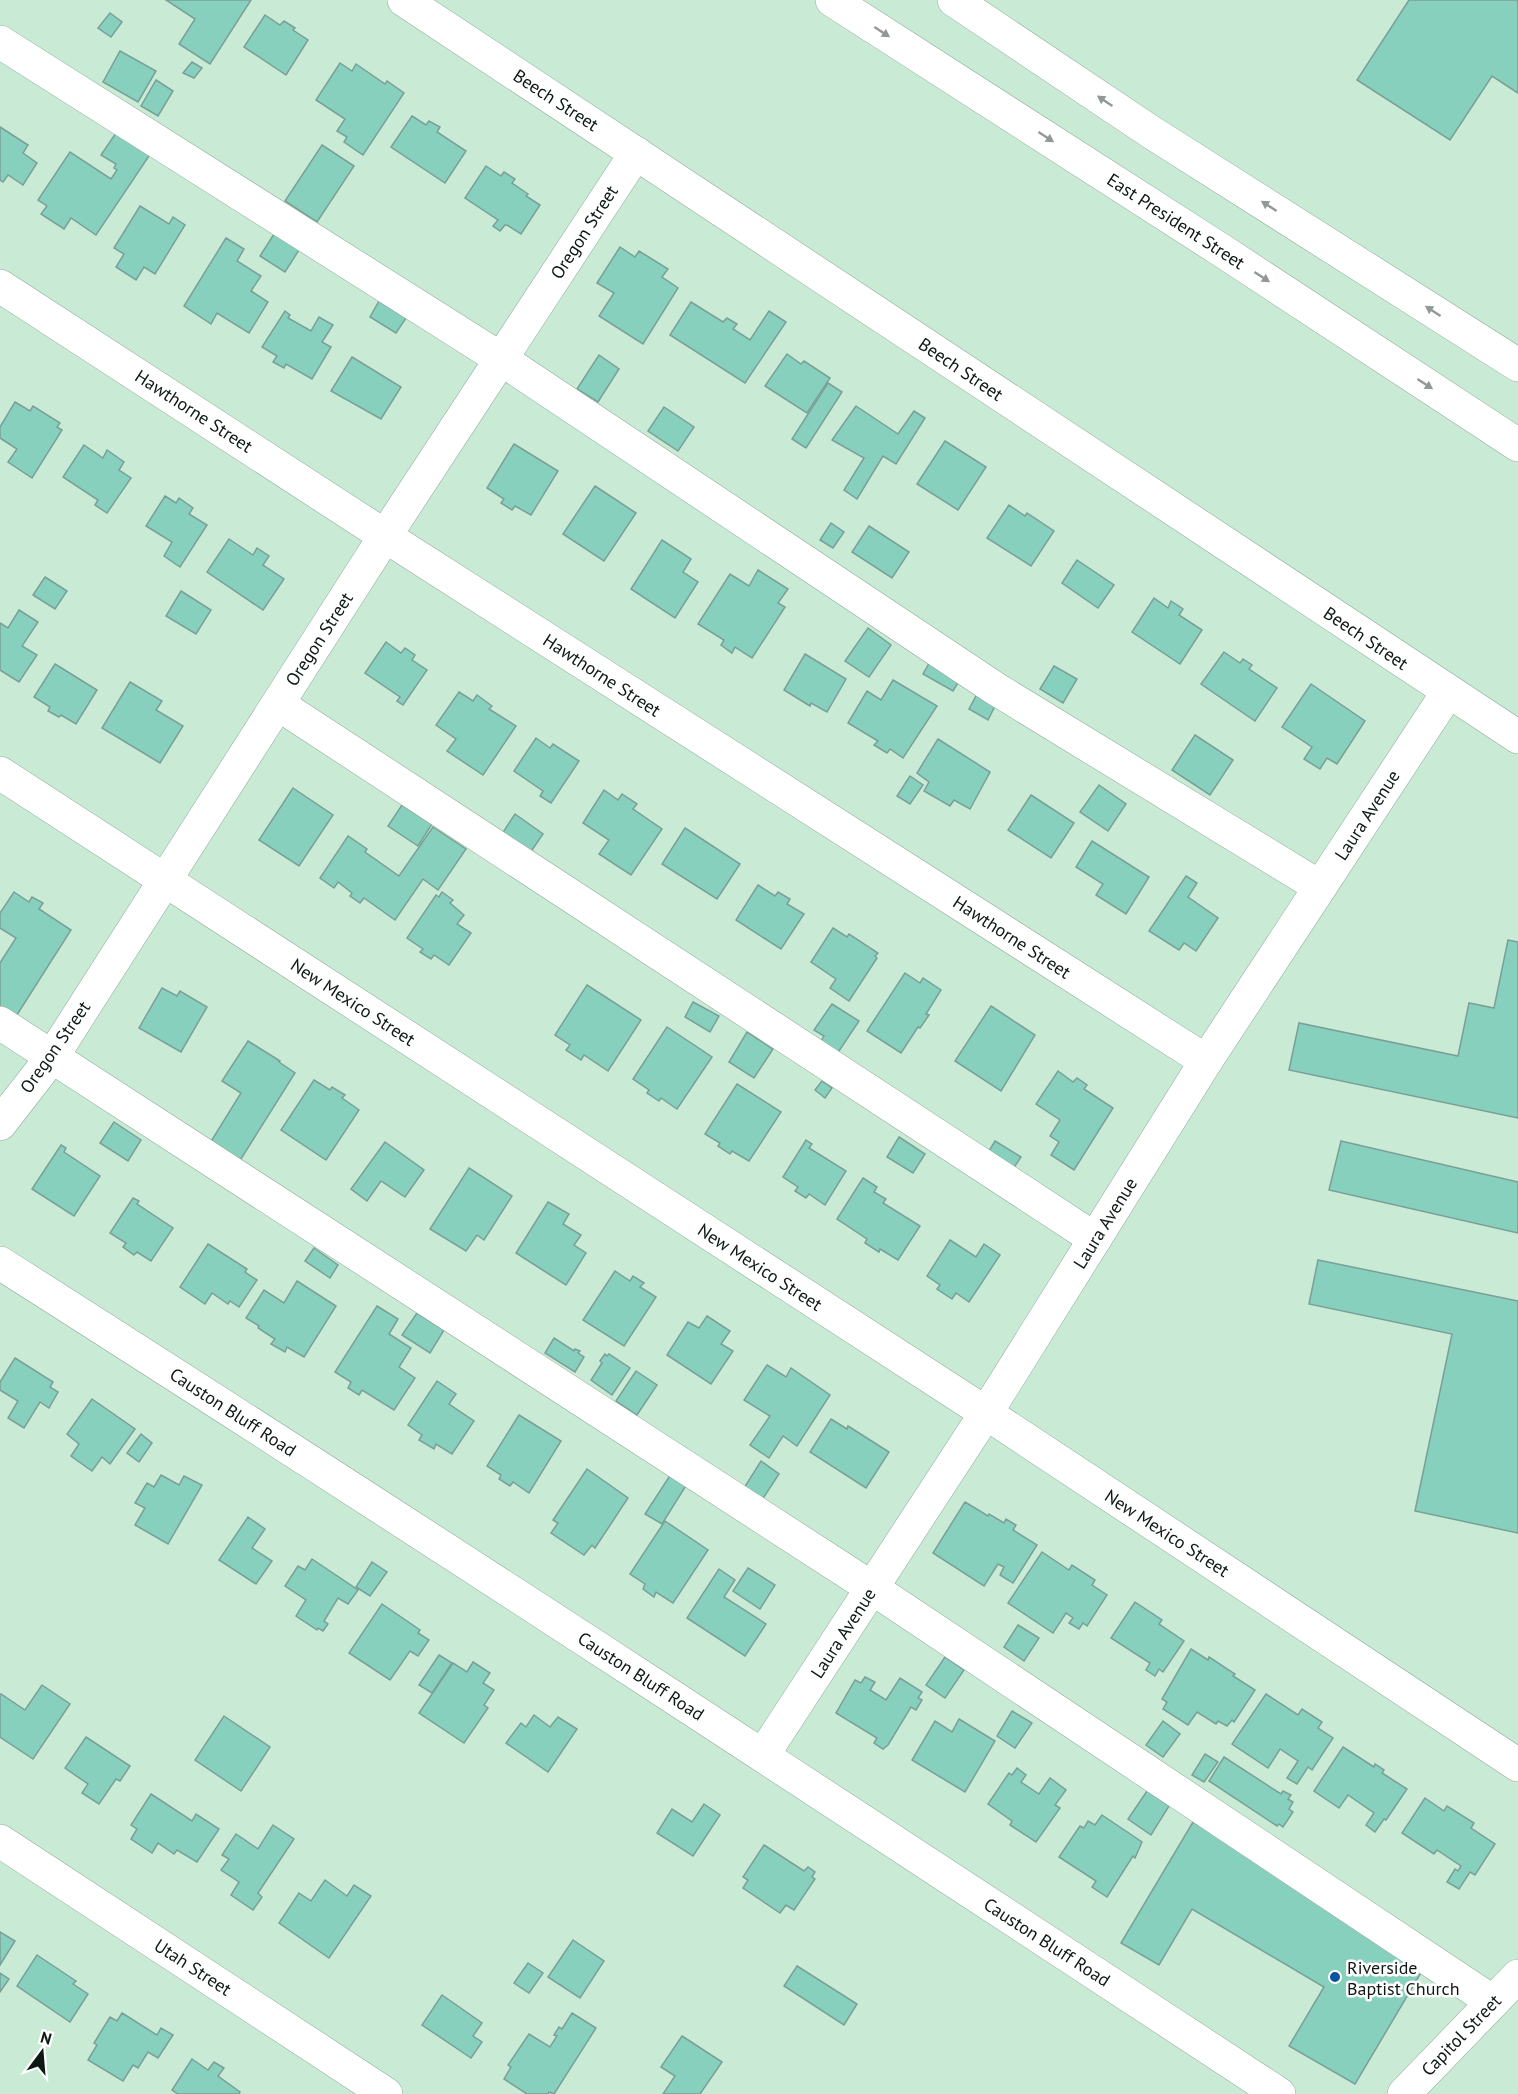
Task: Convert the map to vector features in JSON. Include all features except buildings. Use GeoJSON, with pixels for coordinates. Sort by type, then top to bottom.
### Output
{"type":"FeatureCollection","features":[{"type":"Feature","properties":{"kind":"street","name":"Beech Street"},"geometry":{"type":"LineString","coordinates":[[404,0],[1518,737]]}},
{"type":"Feature","properties":{"kind":"street","name":"East President Street"},"geometry":{"type":"LineString","coordinates":[[832,0],[1214,245],[1518,445]]}},
{"type":"Feature","properties":{"kind":"street"},"geometry":{"type":"LineString","coordinates":[[954,0],[1151,132],[1518,365]]}},
{"type":"Feature","properties":{"kind":"street"},"geometry":{"type":"LineString","coordinates":[[0,42],[501,359],[996,689],[1320,887]]}},
{"type":"Feature","properties":{"kind":"street","name":"Oregon Street"},"geometry":{"type":"LineString","coordinates":[[0,1124],[52,1057],[385,536],[636,153]]}},
{"type":"Feature","properties":{"kind":"street","name":"Hawthorne Street"},"geometry":{"type":"LineString","coordinates":[[0,286],[385,536],[1206,1061]]}},
{"type":"Feature","properties":{"kind":"street","name":"Laura Avenue"},"geometry":{"type":"LineString","coordinates":[[763,1755],[986,1413],[1206,1061],[1448,692]]}},
{"type":"Feature","properties":{"kind":"street"},"geometry":{"type":"LineString","coordinates":[[278,704],[1095,1239]]}},
{"type":"Feature","properties":{"kind":"street","name":"New Mexico Street"},"geometry":{"type":"LineString","coordinates":[[0,773],[986,1413],[1518,1765]]}},
{"type":"Feature","properties":{"kind":"street"},"geometry":{"type":"LineString","coordinates":[[0,1023],[872,1588],[1493,2002]]}},
{"type":"Feature","properties":{"kind":"street","name":"Causton Bluff Road"},"geometry":{"type":"LineString","coordinates":[[0,1263],[763,1755],[1279,2094]]}},
{"type":"Feature","properties":{"kind":"street","name":"Utah Street"},"geometry":{"type":"LineString","coordinates":[[0,1841],[386,2094]]}},
{"type":"Feature","properties":{"kind":"street","name":"Capitol Street"},"geometry":{"type":"LineString","coordinates":[[1404,2094],[1518,1976]]}},
{"type":"Feature","properties":{"kind":"place","name":"Riverside Baptist Church"},"geometry":{"type":"Point","coordinates":[1335,1977]}}]}
